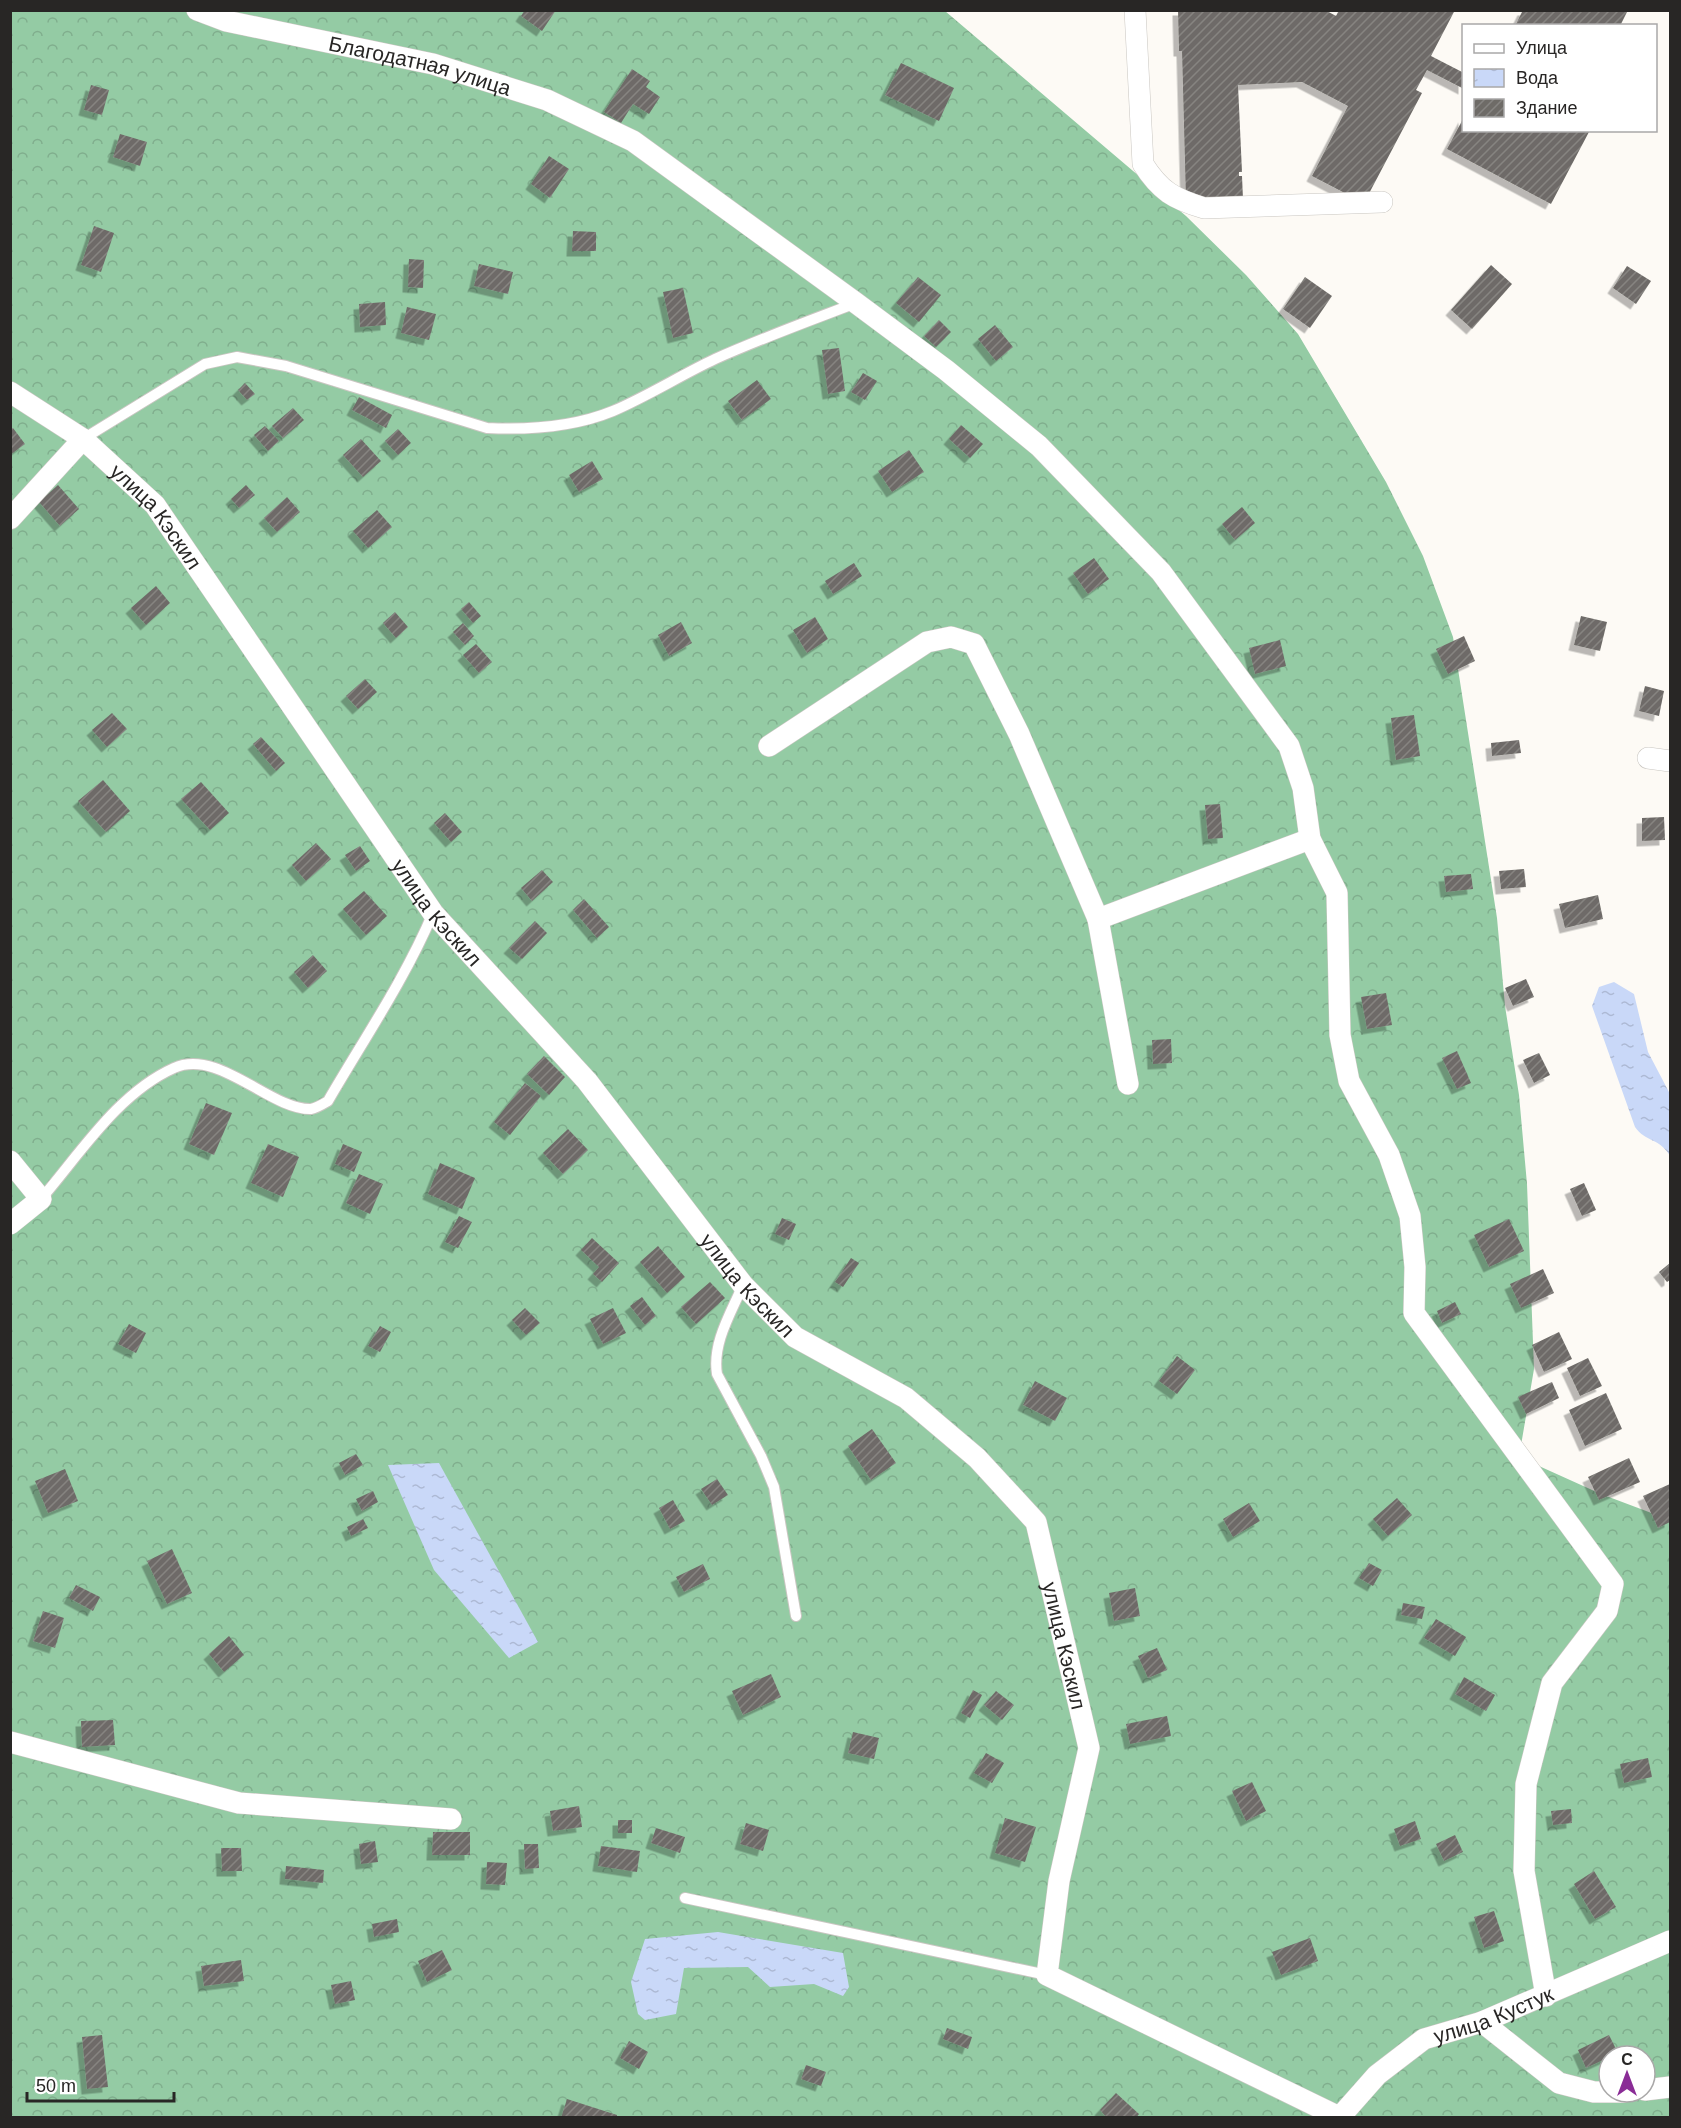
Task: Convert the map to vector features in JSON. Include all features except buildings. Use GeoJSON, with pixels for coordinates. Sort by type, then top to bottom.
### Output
{"type":"FeatureCollection","features":[{"type":"Feature","properties":{"kind":"street","name":"Благодатная улица"},"geometry":{"type":"LineString","coordinates":[[197,10],[226,21],[433,64],[547,100],[633,141],[946,370],[1039,446],[1161,572],[1290,746],[1303,788],[1310,839],[1337,892],[1340,1035],[1349,1081],[1389,1155],[1410,1216],[1415,1268],[1414,1313],[1614,1584],[1607,1611],[1552,1683],[1527,1784],[1524,1870],[1546,1996]]}},
{"type":"Feature","properties":{"kind":"street"},"geometry":{"type":"LineString","coordinates":[[1135,10],[1143,164],[1155,182],[1178,200],[1204,208],[1382,202]]}},
{"type":"Feature","properties":{"kind":"street","name":"улица Кэскил"},"geometry":{"type":"LineString","coordinates":[[10,392],[83,439],[155,506],[433,913],[587,1081],[743,1284],[795,1337],[906,1398],[977,1458],[1036,1522],[1089,1748],[1059,1881],[1047,1975]]}},
{"type":"Feature","properties":{"kind":"street"},"geometry":{"type":"LineString","coordinates":[[10,519],[83,439]]}},
{"type":"Feature","properties":{"kind":"street"},"geometry":{"type":"LineString","coordinates":[[769,746],[927,642],[951,637],[974,644],[1019,734],[1098,920],[1128,1084]]}},
{"type":"Feature","properties":{"kind":"street"},"geometry":{"type":"LineString","coordinates":[[1648,758],[1671,760]]}},
{"type":"Feature","properties":{"kind":"street"},"geometry":{"type":"LineString","coordinates":[[1098,920],[1310,839]]}},
{"type":"Feature","properties":{"kind":"street"},"geometry":{"type":"LineString","coordinates":[[10,1161],[41,1199],[10,1224]]}},
{"type":"Feature","properties":{"kind":"street"},"geometry":{"type":"LineString","coordinates":[[10,1742],[239,1803],[451,1819]]}},
{"type":"Feature","properties":{"kind":"street","name":"улица Кустук"},"geometry":{"type":"LineString","coordinates":[[1339,2117],[1377,2075],[1424,2039],[1482,2022],[1671,1941]]}},
{"type":"Feature","properties":{"kind":"street"},"geometry":{"type":"LineString","coordinates":[[1047,1975],[1339,2117]]}},
{"type":"Feature","properties":{"kind":"street"},"geometry":{"type":"LineString","coordinates":[[1482,2022],[1558,2083],[1597,2092]]}},
{"type":"Feature","properties":{"kind":"lane"},"geometry":{"type":"LineString","coordinates":[[83,439],[205,364],[237,357],[286,366],[487,428],[521,430],[565,423],[612,411],[680,375],[752,342],[856,303]]}},
{"type":"Feature","properties":{"kind":"lane"},"geometry":{"type":"LineString","coordinates":[[41,1199],[119,1108],[153,1080],[176,1067],[202,1065],[297,1107],[314,1109],[328,1101],[384,1004],[413,960],[433,913]]}},
{"type":"Feature","properties":{"kind":"lane"},"geometry":{"type":"LineString","coordinates":[[743,1284],[717,1348],[715,1361],[717,1374],[761,1456],[774,1487],[796,1616]]}},
{"type":"Feature","properties":{"kind":"lane"},"geometry":{"type":"LineString","coordinates":[[685,1898],[1047,1975]]}},
{"type":"Feature","properties":{"kind":"green space"},"geometry":{"type":"Polygon","coordinates":[[[11,11],[945,11],[1186,216],[1246,275],[1298,334],[1386,482],[1423,556],[1453,637],[1497,918],[1505,1006],[1519,1095],[1527,1184],[1534,1369],[1519,1457],[1601,1494],[1670,1520],[1670,2117],[11,2118],[11,11]]]}},
{"type":"Feature","properties":{"kind":"water"},"geometry":{"type":"Polygon","coordinates":[[[1614,982],[1634,994],[1648,1052],[1670,1094],[1670,1156],[1662,1146],[1643,1135],[1635,1127],[1592,1006],[1599,987],[1614,982]]]}},
{"type":"Feature","properties":{"kind":"water"},"geometry":{"type":"Polygon","coordinates":[[[439,1463],[538,1642],[509,1658],[434,1570],[388,1465],[439,1463]]]}},
{"type":"Feature","properties":{"kind":"water"},"geometry":{"type":"Polygon","coordinates":[[[718,1932],[843,1953],[849,1987],[843,1996],[814,1984],[770,1987],[748,1967],[684,1968],[676,2014],[645,2020],[638,2014],[631,1982],[645,1939],[718,1932]]]}}]}
